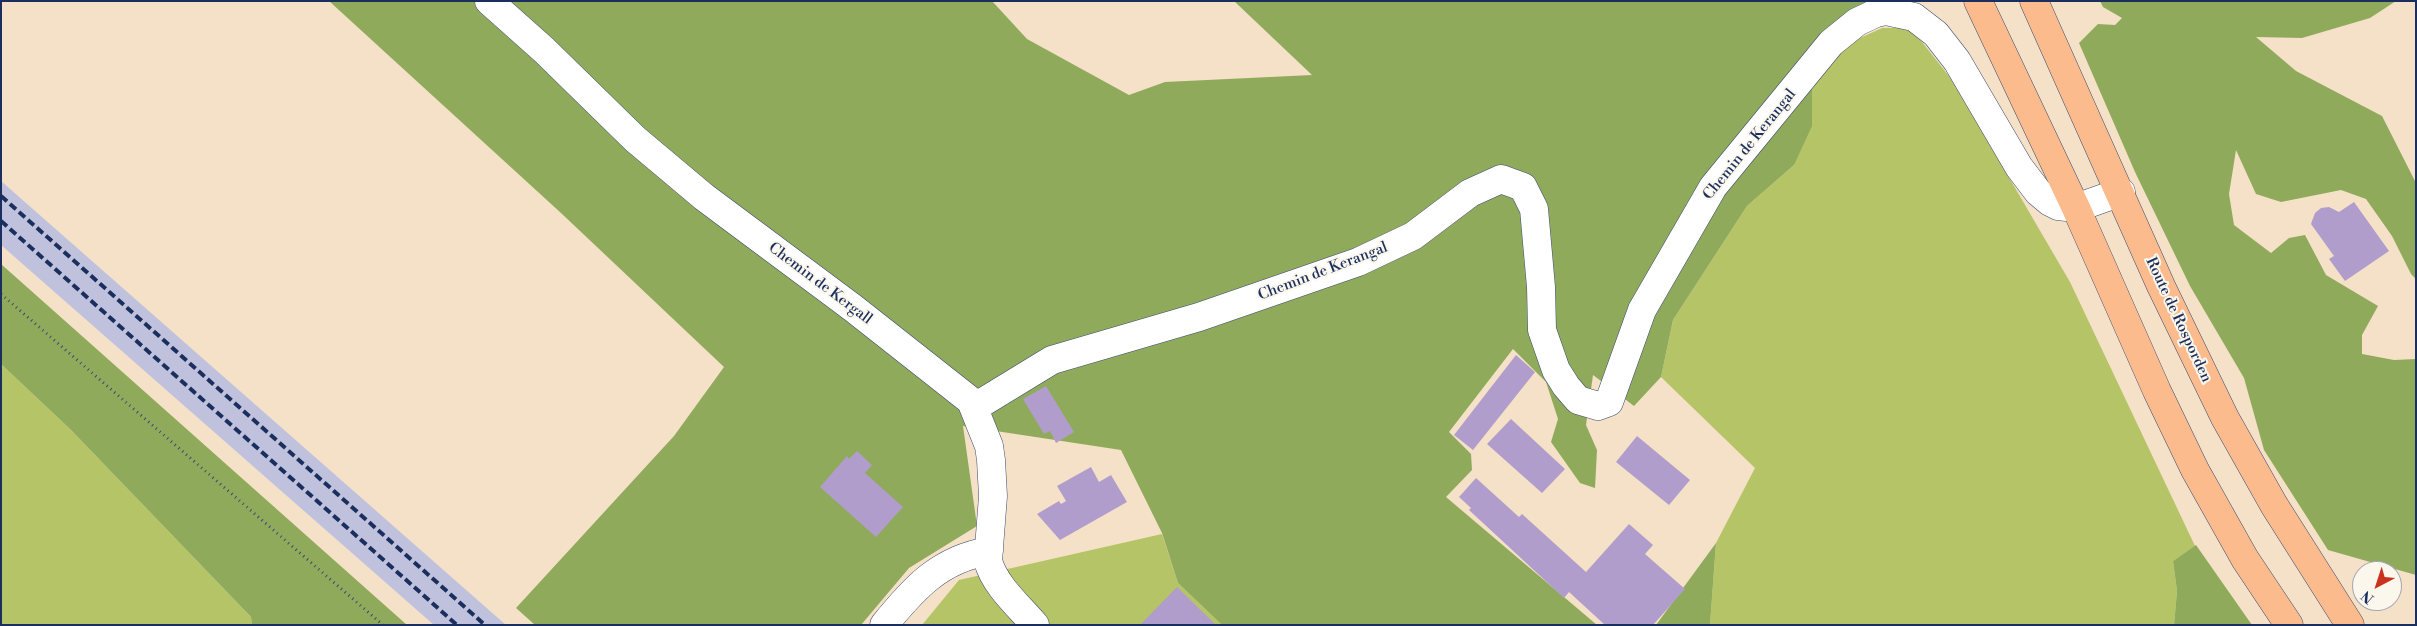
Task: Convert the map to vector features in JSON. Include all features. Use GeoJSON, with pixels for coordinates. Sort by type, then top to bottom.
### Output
{"type":"FeatureCollection","features":[{"type":"Feature","properties":{"kind":"main road"},"geometry":{"type":"LineString","coordinates":[[1978,1],[2076,208],[2157,391],[2195,470],[2246,559],[2289,625]]}},
{"type":"Feature","properties":{"kind":"main road","name":"Route de Rosporden"},"geometry":{"type":"LineString","coordinates":[[2034,1],[2121,192],[2161,286],[2225,418],[2274,505],[2350,625]]}},
{"type":"Feature","properties":{"kind":"street","name":"Chemin de Kergall"},"geometry":{"type":"LineString","coordinates":[[489,1],[544,50],[635,139],[704,198],[853,308],[971,401],[989,446],[992,460],[993,496],[989,551],[990,569],[998,582],[1035,625]]}},
{"type":"Feature","properties":{"kind":"street","name":"Chemin de Kerangal"},"geometry":{"type":"LineString","coordinates":[[975,407],[1052,360],[1199,317],[1358,262],[1413,236],[1470,193],[1501,179],[1522,187],[1534,209],[1541,287],[1542,330],[1556,370],[1578,400],[1598,406],[1610,402],[1642,310],[1713,187],[1831,43],[1856,22],[1887,6],[1914,17],[1936,34],[1957,61],[2019,167],[2038,192],[2058,206],[2076,208]]}},
{"type":"Feature","properties":{"kind":"street"},"geometry":{"type":"LineString","coordinates":[[2076,208],[2121,192]]}},
{"type":"Feature","properties":{"kind":"street"},"geometry":{"type":"LineString","coordinates":[[884,625],[927,577],[949,562],[989,551]]}},
{"type":"Feature","properties":{"kind":"path"},"geometry":{"type":"LineString","coordinates":[[1,294],[383,625]]}},
{"type":"Feature","properties":{"kind":"shaded area"},"geometry":{"type":"Polygon","coordinates":[[[1,181],[506,625],[434,625],[1,245],[1,181]]]}},
{"type":"Feature","properties":{"kind":"green space"},"geometry":{"type":"Polygon","coordinates":[[[329,1],[992,1],[1027,39],[1129,95],[1165,82],[1312,75],[1234,1],[1868,1],[1849,43],[1812,82],[1812,126],[1794,165],[1747,206],[1673,320],[1661,377],[1634,406],[1593,375],[1586,425],[1597,450],[1595,488],[1580,483],[1551,442],[1558,419],[1546,382],[1513,349],[1449,432],[1471,454],[1472,470],[1446,497],[1597,625],[1222,625],[1178,583],[1162,533],[1121,450],[963,426],[977,526],[909,568],[861,625],[535,625],[516,608],[674,436],[724,367],[561,213],[329,1]]]}},
{"type":"Feature","properties":{"kind":"green space"},"geometry":{"type":"Polygon","coordinates":[[[2100,1],[2396,1],[2370,18],[2302,38],[2256,37],[2296,71],[2382,116],[2416,183],[2416,279],[2411,274],[2392,236],[2366,199],[2341,190],[2281,202],[2256,194],[2236,150],[2229,194],[2234,225],[2271,253],[2289,238],[2305,235],[2326,275],[2378,306],[2362,335],[2362,354],[2394,360],[2416,359],[2416,575],[2402,571],[2402,561],[2367,561],[2328,550],[2264,450],[2244,378],[2190,286],[2135,172],[2079,43],[2098,24],[2115,25],[2122,18],[2103,7],[2100,1]]]}},
{"type":"Feature","properties":{"kind":"green space"},"geometry":{"type":"Polygon","coordinates":[[[1882,28],[1911,28],[1952,80],[2070,282],[2195,546],[2173,561],[2177,591],[2174,625],[1710,625],[1716,543],[1755,468],[1661,377],[1673,320],[1747,206],[1794,165],[1812,82],[1849,43],[1882,28]]]}},
{"type":"Feature","properties":{"kind":"green space"},"geometry":{"type":"Polygon","coordinates":[[[1,264],[407,625],[252,625],[251,617],[71,430],[1,364],[1,264]]]}},
{"type":"Feature","properties":{"kind":"green space"},"geometry":{"type":"Polygon","coordinates":[[[1,364],[71,430],[251,617],[252,625],[1,625],[1,364]]]}},
{"type":"Feature","properties":{"kind":"green space"},"geometry":{"type":"Polygon","coordinates":[[[1162,534],[1178,583],[1222,625],[922,625],[959,580],[1162,534]]]}},
{"type":"Feature","properties":{"kind":"green space"},"geometry":{"type":"Polygon","coordinates":[[[1716,543],[1710,625],[1656,625],[1716,543]]]}},
{"type":"Feature","properties":{"kind":"green space"},"geometry":{"type":"Polygon","coordinates":[[[2196,545],[2252,625],[2174,625],[2177,591],[2173,561],[2196,545]]]}},
{"type":"Feature","properties":{"kind":"building"},"geometry":{"type":"Polygon","coordinates":[[[2354,202],[2389,251],[2345,281],[2329,259],[2334,256],[2311,224],[2315,213],[2321,208],[2329,207],[2339,212],[2354,202]]]}},
{"type":"Feature","properties":{"kind":"building"},"geometry":{"type":"Polygon","coordinates":[[[1516,355],[1535,372],[1473,450],[1454,435],[1516,355]]]}},
{"type":"Feature","properties":{"kind":"building"},"geometry":{"type":"Polygon","coordinates":[[[1046,386],[1074,432],[1056,443],[1050,431],[1044,434],[1023,399],[1046,386]]]}},
{"type":"Feature","properties":{"kind":"building"},"geometry":{"type":"Polygon","coordinates":[[[1511,419],[1565,469],[1542,493],[1487,444],[1511,419]]]}},
{"type":"Feature","properties":{"kind":"building"},"geometry":{"type":"Polygon","coordinates":[[[1637,436],[1690,480],[1669,505],[1616,462],[1637,436]]]}},
{"type":"Feature","properties":{"kind":"building"},"geometry":{"type":"Polygon","coordinates":[[[857,451],[872,465],[865,473],[903,507],[876,537],[820,487],[847,456],[849,459],[857,451]]]}},
{"type":"Feature","properties":{"kind":"building"},"geometry":{"type":"Polygon","coordinates":[[[1091,467],[1099,482],[1111,475],[1127,502],[1060,540],[1037,514],[1059,501],[1061,504],[1066,501],[1057,486],[1091,467]]]}},
{"type":"Feature","properties":{"kind":"building"},"geometry":{"type":"Polygon","coordinates":[[[1476,478],[1519,517],[1522,514],[1586,572],[1629,524],[1653,545],[1645,554],[1685,589],[1653,625],[1605,625],[1569,592],[1564,598],[1469,510],[1471,508],[1459,497],[1476,478]]]}},
{"type":"Feature","properties":{"kind":"building"},"geometry":{"type":"Polygon","coordinates":[[[1177,587],[1216,625],[1140,625],[1177,587]]]}},
{"type":"Feature","properties":{"kind":"railway"},"geometry":{"type":"LineString","coordinates":[[1,196],[485,625]]}},
{"type":"Feature","properties":{"kind":"railway"},"geometry":{"type":"LineString","coordinates":[[1,221],[457,625]]}}]}
